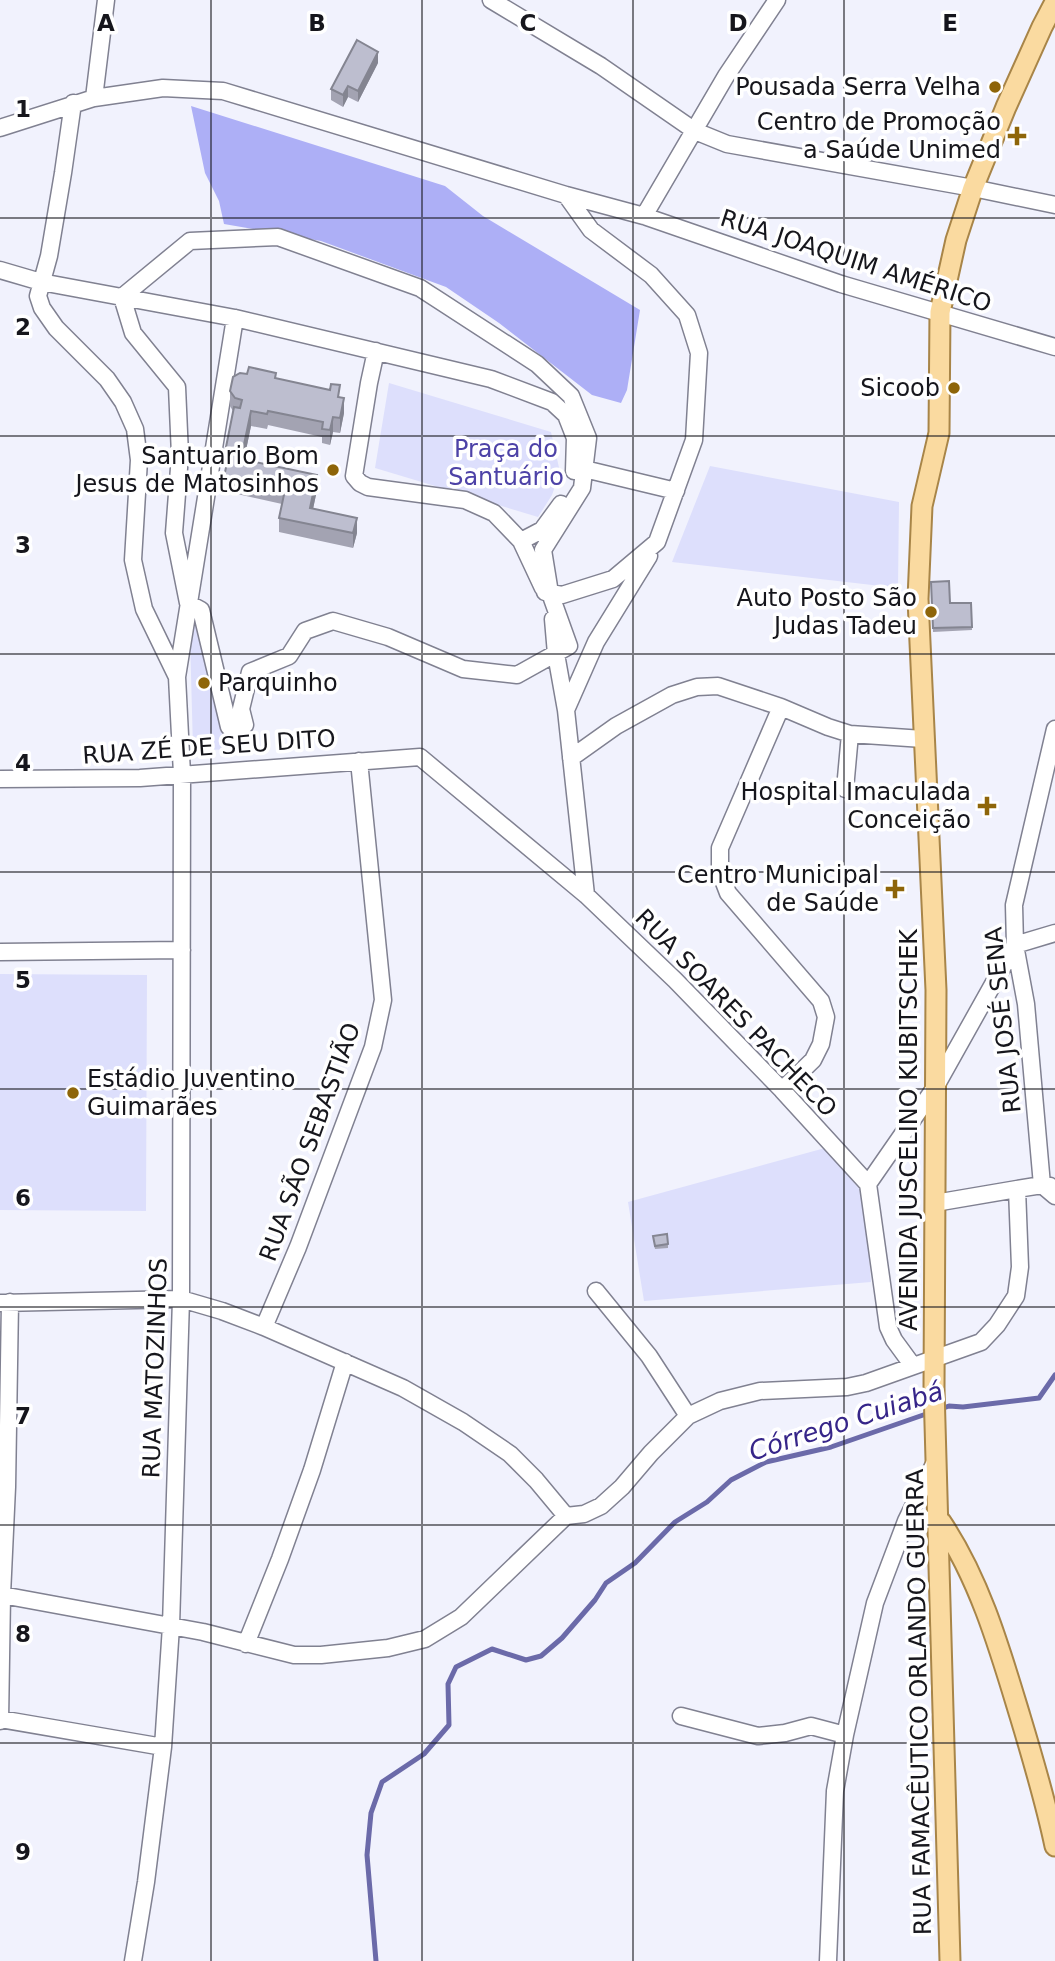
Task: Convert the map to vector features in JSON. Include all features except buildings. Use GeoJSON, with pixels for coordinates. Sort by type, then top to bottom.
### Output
{"type":"FeatureCollection","features":[{"type":"Feature","properties":{"kind":"main road","name":"AVENIDA JUSCELINO KUBITSCHEK"},"geometry":{"type":"LineString","coordinates":[[937,1450],[934,1388],[936,990],[918,599],[922,506],[939,433],[940,312],[956,240],[973,188],[1031,50],[1055,2]]}},
{"type":"Feature","properties":{"kind":"main road","name":"RUA FAMACÊUTICO ORLANDO GUERRA"},"geometry":{"type":"LineString","coordinates":[[937,1450],[950,1961]]}},
{"type":"Feature","properties":{"kind":"main road"},"geometry":{"type":"LineString","coordinates":[[939,1519],[950,1535],[984,1605],[1013,1692],[1055,1843]]}},
{"type":"Feature","properties":{"kind":"street"},"geometry":{"type":"LineString","coordinates":[[94,98],[106,0]]}},
{"type":"Feature","properties":{"kind":"street"},"geometry":{"type":"LineString","coordinates":[[491,0],[601,66],[695,131],[727,144],[1055,205]]}},
{"type":"Feature","properties":{"kind":"street"},"geometry":{"type":"LineString","coordinates":[[644,216],[726,76],[776,0]]}},
{"type":"Feature","properties":{"kind":"street","name":"RUA JOAQUIM AMÉRICO"},"geometry":{"type":"LineString","coordinates":[[0,128],[94,98],[163,88],[223,92],[644,216],[841,284],[1055,347]]}},
{"type":"Feature","properties":{"kind":"street"},"geometry":{"type":"LineString","coordinates":[[72,103],[55,220],[38,296],[42,309],[56,328],[107,379],[123,402],[135,429],[139,460],[133,561],[144,609],[177,677]]}},
{"type":"Feature","properties":{"kind":"street"},"geometry":{"type":"LineString","coordinates":[[566,195],[590,230],[651,275],[687,315],[699,353],[694,440],[676,491],[657,542],[596,642],[566,710]]}},
{"type":"Feature","properties":{"kind":"street"},"geometry":{"type":"LineString","coordinates":[[122,297],[190,241],[242,238],[278,237],[420,288],[537,364],[571,396],[587,438],[580,467],[559,507],[542,530],[521,541]]}},
{"type":"Feature","properties":{"kind":"street"},"geometry":{"type":"LineString","coordinates":[[0,270],[41,282],[235,317],[491,379],[552,402],[566,415],[575,438],[582,488],[543,550],[547,592]]}},
{"type":"Feature","properties":{"kind":"street"},"geometry":{"type":"LineString","coordinates":[[122,297],[133,333],[177,387],[180,455],[174,533],[188,603]]}},
{"type":"Feature","properties":{"kind":"street"},"geometry":{"type":"LineString","coordinates":[[177,677],[235,317]]}},
{"type":"Feature","properties":{"kind":"street"},"geometry":{"type":"LineString","coordinates":[[188,603],[201,610],[229,727],[245,725],[241,709],[250,672],[289,656],[305,631],[333,621],[388,637],[464,669],[517,675],[569,646],[547,592],[521,541],[494,513],[465,500],[368,486],[360,483],[354,476],[376,351]]}},
{"type":"Feature","properties":{"kind":"street"},"geometry":{"type":"LineString","coordinates":[[580,467],[676,491]]}},
{"type":"Feature","properties":{"kind":"street"},"geometry":{"type":"LineString","coordinates":[[547,592],[562,595],[613,579],[657,542]]}},
{"type":"Feature","properties":{"kind":"street"},"geometry":{"type":"LineString","coordinates":[[556,654],[566,710],[586,895]]}},
{"type":"Feature","properties":{"kind":"street","name":"RUA MATOZINHOS"},"geometry":{"type":"LineString","coordinates":[[133,1961],[163,1747],[171,1626],[181,1299],[182,774],[177,677]]}},
{"type":"Feature","properties":{"kind":"street"},"geometry":{"type":"LineString","coordinates":[[571,758],[616,726],[672,695],[697,687],[718,686],[850,734],[923,738]]}},
{"type":"Feature","properties":{"kind":"street"},"geometry":{"type":"LineString","coordinates":[[781,707],[720,848],[720,872],[728,893],[821,1000],[826,1017],[821,1044],[813,1060],[782,1090]]}},
{"type":"Feature","properties":{"kind":"street","name":"RUA JOSÉ SENA"},"geometry":{"type":"LineString","coordinates":[[1051,1189],[1026,1004],[1015,945],[1014,905],[1055,729]]}},
{"type":"Feature","properties":{"kind":"street"},"geometry":{"type":"LineString","coordinates":[[845,789],[850,734]]}},
{"type":"Feature","properties":{"kind":"street","name":"RUA ZÉ DE SEU DITO"},"geometry":{"type":"LineString","coordinates":[[0,779],[140,778],[420,757]]}},
{"type":"Feature","properties":{"kind":"street","name":"RUA SOARES PACHECO"},"geometry":{"type":"LineString","coordinates":[[420,757],[586,895],[675,979],[868,1184]]}},
{"type":"Feature","properties":{"kind":"street","name":"RUA SÃO SEBASTIÃO"},"geometry":{"type":"LineString","coordinates":[[264,1327],[298,1247],[373,1047],[383,1000],[359,761]]}},
{"type":"Feature","properties":{"kind":"street"},"geometry":{"type":"LineString","coordinates":[[913,1366],[888,1327],[868,1184],[936,1086],[1015,945],[1055,933]]}},
{"type":"Feature","properties":{"kind":"street"},"geometry":{"type":"LineString","coordinates":[[0,953],[182,950]]}},
{"type":"Feature","properties":{"kind":"street"},"geometry":{"type":"LineString","coordinates":[[2,1595],[203,1632],[295,1655],[321,1656],[388,1648],[425,1639],[461,1618],[566,1516],[584,1514],[601,1506],[688,1416],[720,1401],[760,1391],[847,1387],[866,1383],[981,1342],[997,1325],[1016,1296],[1020,1267],[1017,1189]]}},
{"type":"Feature","properties":{"kind":"street"},"geometry":{"type":"LineString","coordinates":[[935,1203],[1017,1189],[1051,1189]]}},
{"type":"Feature","properties":{"kind":"street"},"geometry":{"type":"LineString","coordinates":[[596,1291],[649,1356],[688,1416]]}},
{"type":"Feature","properties":{"kind":"street"},"geometry":{"type":"LineString","coordinates":[[163,1747],[0,1720],[7,1487],[5,1303],[181,1299],[264,1327],[403,1388],[472,1429],[510,1454],[566,1516]]}},
{"type":"Feature","properties":{"kind":"street"},"geometry":{"type":"LineString","coordinates":[[246,1644],[312,1470],[345,1362]]}},
{"type":"Feature","properties":{"kind":"street"},"geometry":{"type":"LineString","coordinates":[[828,1961],[835,1791],[845,1735],[875,1603],[937,1450]]}},
{"type":"Feature","properties":{"kind":"street"},"geometry":{"type":"LineString","coordinates":[[906,1521],[939,1519]]}},
{"type":"Feature","properties":{"kind":"street"},"geometry":{"type":"LineString","coordinates":[[681,1716],[758,1736],[811,1726],[845,1735]]}},
{"type":"Feature","properties":{"kind":"green space","name":"Praça do Santuário"},"geometry":{"type":"Polygon","coordinates":[[[389,383],[551,432],[560,472],[552,495],[538,517],[375,468],[389,383]]]}},
{"type":"Feature","properties":{"kind":"green space"},"geometry":{"type":"Polygon","coordinates":[[[710,466],[899,502],[898,588],[672,562],[710,466]]]}},
{"type":"Feature","properties":{"kind":"green space","name":"Parquinho"},"geometry":{"type":"Polygon","coordinates":[[[194,620],[202,626],[229,750],[193,749],[190,637],[194,620]]]}},
{"type":"Feature","properties":{"kind":"green space","name":"Estádio Juventino Guimarães"},"geometry":{"type":"Polygon","coordinates":[[[0,974],[147,975],[146,1211],[0,1210],[0,974]]]}},
{"type":"Feature","properties":{"kind":"green space"},"geometry":{"type":"Polygon","coordinates":[[[825,1148],[865,1196],[871,1282],[644,1301],[628,1202],[825,1148]]]}},
{"type":"Feature","properties":{"kind":"shaded area"},"geometry":{"type":"Polygon","coordinates":[[[191,106],[445,186],[483,216],[640,310],[627,390],[621,403],[592,395],[499,323],[446,287],[321,241],[224,224],[219,201],[205,173],[191,106]]]}},
{"type":"Feature","properties":{"kind":"waterway","name":"Córrego Cuiabá"},"geometry":{"type":"LineString","coordinates":[[938,1410],[949,1406],[963,1407],[1039,1398],[1055,1375]]}},
{"type":"Feature","properties":{"kind":"waterway","name":"Córrego Cuiabá"},"geometry":{"type":"LineString","coordinates":[[376,1961],[367,1855],[371,1813],[382,1782],[424,1754],[449,1725],[448,1684],[456,1667],[492,1649],[526,1660],[541,1656],[562,1638],[606,1583],[635,1563],[675,1522],[707,1502],[731,1480],[766,1462],[831,1447],[929,1413]]}},
{"type":"Feature","properties":{"kind":"place","name":"Pousada Serra Velha"},"geometry":{"type":"Point","coordinates":[995,87]}},
{"type":"Feature","properties":{"kind":"place","name":"Centro de Promoção a Saúde Unimed"},"geometry":{"type":"Point","coordinates":[1017,136]}},
{"type":"Feature","properties":{"kind":"place","name":"Sicoob"},"geometry":{"type":"Point","coordinates":[954,388]}},
{"type":"Feature","properties":{"kind":"place","name":"Santuario Bom Jesus de Matosinhos"},"geometry":{"type":"Point","coordinates":[333,470]}},
{"type":"Feature","properties":{"kind":"place","name":"Auto Posto São Judas Tadeu"},"geometry":{"type":"Point","coordinates":[931,612]}},
{"type":"Feature","properties":{"kind":"place","name":"Parquinho"},"geometry":{"type":"Point","coordinates":[204,683]}},
{"type":"Feature","properties":{"kind":"place","name":"Hospital Imaculada Conceição"},"geometry":{"type":"Point","coordinates":[987,806]}},
{"type":"Feature","properties":{"kind":"place","name":"Centro Municipal de Saúde"},"geometry":{"type":"Point","coordinates":[895,889]}},
{"type":"Feature","properties":{"kind":"place","name":"Estádio Juventino Guimarães"},"geometry":{"type":"Point","coordinates":[73,1093]}}]}
